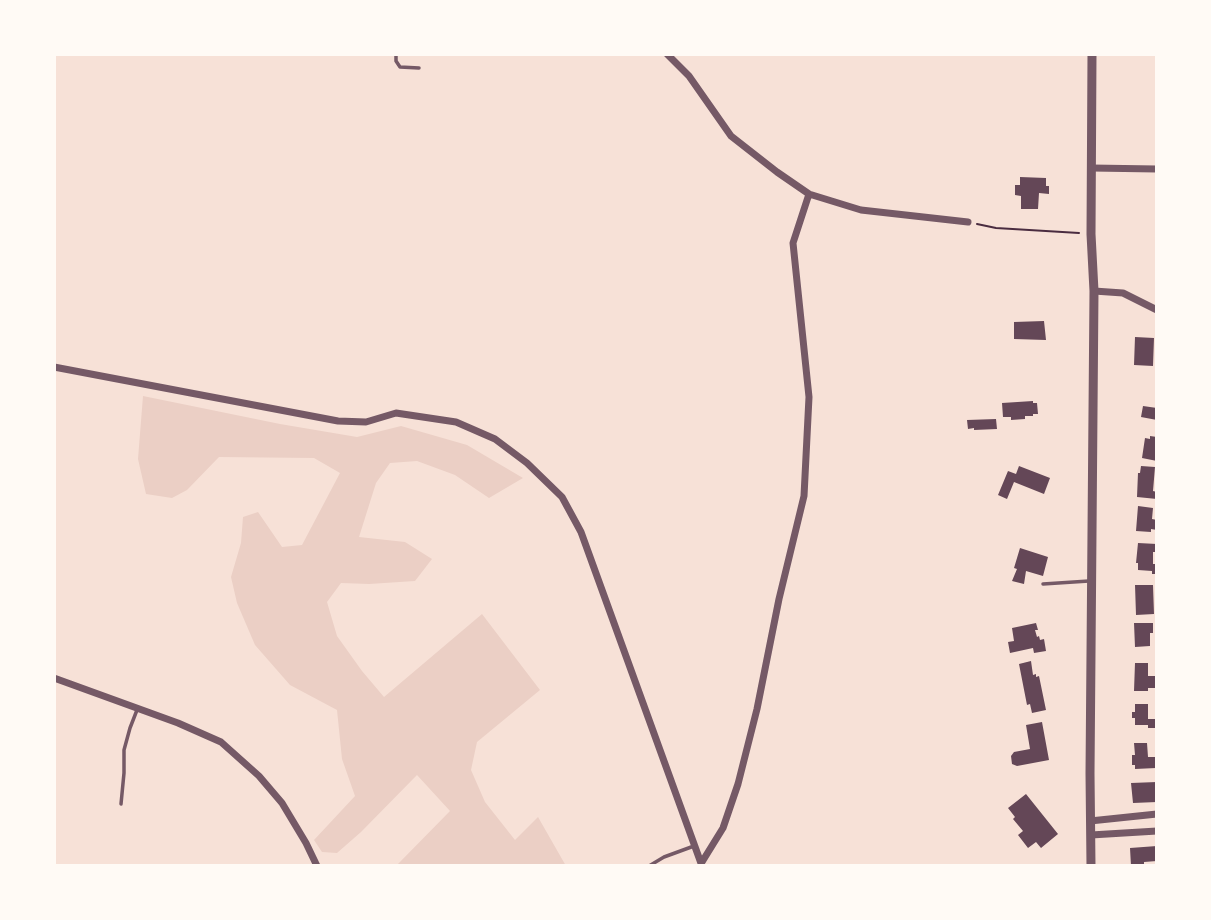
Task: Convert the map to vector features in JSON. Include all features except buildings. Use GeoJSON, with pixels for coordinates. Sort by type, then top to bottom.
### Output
{"type":"FeatureCollection","features":[{"type":"Feature","properties":{"kind":"street"},"geometry":{"type":"LineString","coordinates":[[667,54],[689,76],[731,136],[809,194],[862,210],[968,222]]}},
{"type":"Feature","properties":{"kind":"street"},"geometry":{"type":"LineString","coordinates":[[1091,866],[1094,291],[1091,234],[1092,54]]}},
{"type":"Feature","properties":{"kind":"street"},"geometry":{"type":"LineString","coordinates":[[1091,168],[1157,169]]}},
{"type":"Feature","properties":{"kind":"street"},"geometry":{"type":"LineString","coordinates":[[702,864],[723,828],[738,784],[804,496],[809,397],[793,243],[809,194]]}},
{"type":"Feature","properties":{"kind":"street"},"geometry":{"type":"LineString","coordinates":[[1094,291],[1123,293],[1157,310]]}},
{"type":"Feature","properties":{"kind":"street"},"geometry":{"type":"LineString","coordinates":[[54,367],[338,421],[366,422],[396,413],[456,422],[495,439],[527,463],[562,498],[581,532],[702,864]]}},
{"type":"Feature","properties":{"kind":"street"},"geometry":{"type":"LineString","coordinates":[[54,678],[221,742],[258,776],[282,803],[317,866]]}},
{"type":"Feature","properties":{"kind":"street"},"geometry":{"type":"LineString","coordinates":[[1090,821],[1157,814]]}},
{"type":"Feature","properties":{"kind":"street"},"geometry":{"type":"LineString","coordinates":[[1091,835],[1157,831]]}},
{"type":"Feature","properties":{"kind":"lane"},"geometry":{"type":"LineString","coordinates":[[396,54],[400,67],[419,68]]}},
{"type":"Feature","properties":{"kind":"lane"},"geometry":{"type":"LineString","coordinates":[[1043,584],[1091,580]]}},
{"type":"Feature","properties":{"kind":"lane"},"geometry":{"type":"LineString","coordinates":[[121,804],[124,750],[137,708]]}},
{"type":"Feature","properties":{"kind":"lane"},"geometry":{"type":"LineString","coordinates":[[649,866],[696,845]]}},
{"type":"Feature","properties":{"kind":"path"},"geometry":{"type":"LineString","coordinates":[[968,222],[996,228],[1091,234]]}},
{"type":"Feature","properties":{"kind":"shaded area"},"geometry":{"type":"Polygon","coordinates":[[[143,396],[357,437],[401,426],[467,445],[523,478],[489,498],[455,475],[417,461],[390,463],[376,483],[359,537],[405,542],[432,559],[415,581],[341,583],[327,602],[337,636],[384,697],[482,614],[540,690],[477,742],[471,770],[485,802],[515,840],[538,817],[566,866],[396,866],[450,811],[417,775],[337,853],[322,852],[314,840],[355,796],[342,759],[337,710],[290,685],[255,645],[237,603],[231,577],[241,543],[243,517],[258,512],[282,547],[302,545],[340,473],[314,458],[219,457],[187,490],[172,498],[146,494],[138,459],[143,396]]]}}]}
